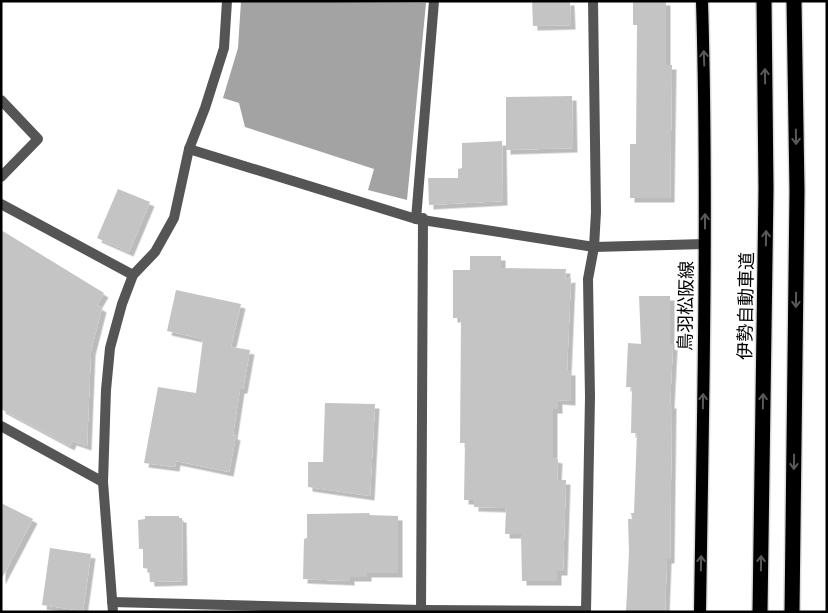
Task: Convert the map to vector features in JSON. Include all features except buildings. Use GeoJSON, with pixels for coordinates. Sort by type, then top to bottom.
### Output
{"type":"FeatureCollection","features":[{"type":"Feature","properties":{"kind":"highway","name":"伊勢自動車道"},"geometry":{"type":"LineString","coordinates":[[760,612],[766,190],[764,1]]}},
{"type":"Feature","properties":{"kind":"highway"},"geometry":{"type":"LineString","coordinates":[[792,612],[797,191],[794,1]]}},
{"type":"Feature","properties":{"kind":"main road","name":"鳥羽松阪線"},"geometry":{"type":"LineString","coordinates":[[700,612],[705,244],[705,95],[702,1]]}},
{"type":"Feature","properties":{"kind":"street"},"geometry":{"type":"LineString","coordinates":[[227,1],[224,48],[190,148],[174,218],[154,252],[133,275],[122,304],[110,348],[102,482],[112,607],[586,611],[590,397],[588,279],[594,247],[596,212],[592,1]]}},
{"type":"Feature","properties":{"kind":"street"},"geometry":{"type":"LineString","coordinates":[[421,611],[419,218],[434,1]]}},
{"type":"Feature","properties":{"kind":"street"},"geometry":{"type":"LineString","coordinates":[[1,100],[38,139],[1,177]]}},
{"type":"Feature","properties":{"kind":"street"},"geometry":{"type":"LineString","coordinates":[[190,148],[419,218],[594,247],[705,244]]}},
{"type":"Feature","properties":{"kind":"street"},"geometry":{"type":"LineString","coordinates":[[1,204],[133,275]]}},
{"type":"Feature","properties":{"kind":"street"},"geometry":{"type":"LineString","coordinates":[[1,426],[102,482]]}},
{"type":"Feature","properties":{"kind":"shaded area"},"geometry":{"type":"Polygon","coordinates":[[[241,1],[426,3],[407,200],[368,190],[374,169],[245,127],[239,103],[223,98],[238,48],[241,1]]]}}]}
